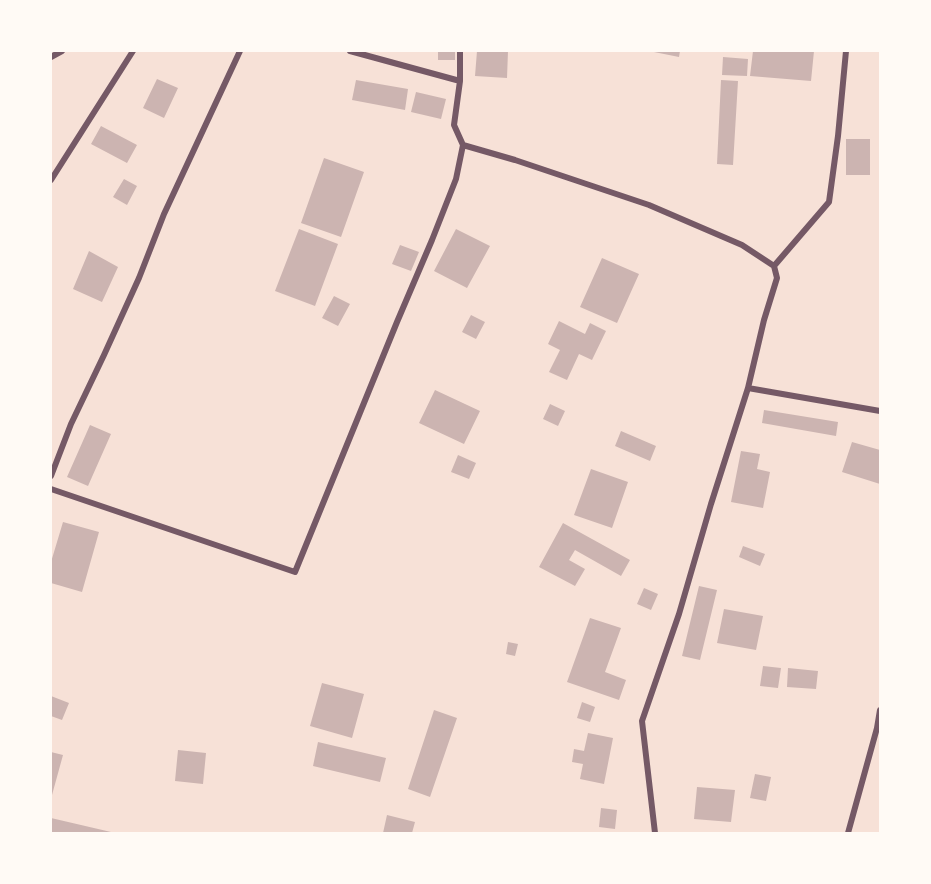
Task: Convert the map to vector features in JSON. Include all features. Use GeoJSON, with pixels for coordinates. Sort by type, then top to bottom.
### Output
{"type":"FeatureCollection","features":[{"type":"Feature","properties":{"kind":"street"},"geometry":{"type":"LineString","coordinates":[[51,57],[62,51]]}},
{"type":"Feature","properties":{"kind":"street"},"geometry":{"type":"LineString","coordinates":[[51,180],[134,51]]}},
{"type":"Feature","properties":{"kind":"street"},"geometry":{"type":"LineString","coordinates":[[51,476],[71,424],[139,278],[164,214],[240,51]]}},
{"type":"Feature","properties":{"kind":"street"},"geometry":{"type":"LineString","coordinates":[[350,51],[460,81]]}},
{"type":"Feature","properties":{"kind":"street"},"geometry":{"type":"LineString","coordinates":[[51,489],[295,572],[456,178],[463,145],[454,125],[460,81],[460,51]]}},
{"type":"Feature","properties":{"kind":"street"},"geometry":{"type":"LineString","coordinates":[[774,266],[829,202],[846,51]]}},
{"type":"Feature","properties":{"kind":"street"},"geometry":{"type":"LineString","coordinates":[[463,145],[649,205],[742,245],[774,266],[777,278],[764,320],[748,388],[679,614],[642,721],[655,833]]}},
{"type":"Feature","properties":{"kind":"street"},"geometry":{"type":"LineString","coordinates":[[748,388],[880,411]]}},
{"type":"Feature","properties":{"kind":"street"},"geometry":{"type":"LineString","coordinates":[[848,833],[880,710]]}},
{"type":"Feature","properties":{"kind":"building"},"geometry":{"type":"Polygon","coordinates":[[[438,51],[455,51],[455,60],[438,60],[438,51]]]}},
{"type":"Feature","properties":{"kind":"building"},"geometry":{"type":"Polygon","coordinates":[[[477,51],[508,51],[507,78],[475,76],[477,51]]]}},
{"type":"Feature","properties":{"kind":"building"},"geometry":{"type":"Polygon","coordinates":[[[655,51],[680,51],[679,57],[655,51]]]}},
{"type":"Feature","properties":{"kind":"building"},"geometry":{"type":"Polygon","coordinates":[[[753,51],[814,51],[811,81],[750,76],[753,51]]]}},
{"type":"Feature","properties":{"kind":"building"},"geometry":{"type":"Polygon","coordinates":[[[723,57],[748,59],[747,76],[722,75],[723,57]]]}},
{"type":"Feature","properties":{"kind":"building"},"geometry":{"type":"Polygon","coordinates":[[[157,79],[178,88],[164,118],[143,108],[157,79]]]}},
{"type":"Feature","properties":{"kind":"building"},"geometry":{"type":"Polygon","coordinates":[[[356,80],[408,89],[405,110],[352,100],[356,80]]]}},
{"type":"Feature","properties":{"kind":"building"},"geometry":{"type":"Polygon","coordinates":[[[721,80],[738,81],[733,165],[717,164],[721,80]]]}},
{"type":"Feature","properties":{"kind":"building"},"geometry":{"type":"Polygon","coordinates":[[[416,92],[446,99],[441,119],[411,112],[416,92]]]}},
{"type":"Feature","properties":{"kind":"building"},"geometry":{"type":"Polygon","coordinates":[[[101,126],[137,145],[127,163],[91,144],[101,126]]]}},
{"type":"Feature","properties":{"kind":"building"},"geometry":{"type":"Polygon","coordinates":[[[846,139],[870,139],[870,175],[846,175],[846,139]]]}},
{"type":"Feature","properties":{"kind":"building"},"geometry":{"type":"Polygon","coordinates":[[[324,158],[364,172],[341,237],[301,223],[324,158]]]}},
{"type":"Feature","properties":{"kind":"building"},"geometry":{"type":"Polygon","coordinates":[[[124,179],[137,186],[127,205],[113,197],[124,179]]]}},
{"type":"Feature","properties":{"kind":"building"},"geometry":{"type":"Polygon","coordinates":[[[299,229],[338,244],[315,306],[275,291],[299,229]]]}},
{"type":"Feature","properties":{"kind":"building"},"geometry":{"type":"Polygon","coordinates":[[[456,229],[490,246],[467,288],[434,271],[456,229]]]}},
{"type":"Feature","properties":{"kind":"building"},"geometry":{"type":"Polygon","coordinates":[[[400,245],[419,252],[411,271],[392,264],[400,245]]]}},
{"type":"Feature","properties":{"kind":"building"},"geometry":{"type":"Polygon","coordinates":[[[89,251],[118,267],[102,302],[73,289],[89,251]]]}},
{"type":"Feature","properties":{"kind":"building"},"geometry":{"type":"Polygon","coordinates":[[[602,258],[639,274],[617,323],[580,307],[602,258]]]}},
{"type":"Feature","properties":{"kind":"building"},"geometry":{"type":"Polygon","coordinates":[[[334,296],[350,304],[338,326],[322,318],[334,296]]]}},
{"type":"Feature","properties":{"kind":"building"},"geometry":{"type":"Polygon","coordinates":[[[471,315],[485,322],[476,339],[462,332],[471,315]]]}},
{"type":"Feature","properties":{"kind":"building"},"geometry":{"type":"Polygon","coordinates":[[[559,321],[585,334],[590,323],[606,331],[592,360],[579,354],[567,380],[549,372],[560,350],[548,344],[559,321]]]}},
{"type":"Feature","properties":{"kind":"building"},"geometry":{"type":"Polygon","coordinates":[[[435,390],[480,411],[464,444],[419,423],[435,390]]]}},
{"type":"Feature","properties":{"kind":"building"},"geometry":{"type":"Polygon","coordinates":[[[550,404],[565,411],[558,426],[543,419],[550,404]]]}},
{"type":"Feature","properties":{"kind":"building"},"geometry":{"type":"Polygon","coordinates":[[[764,410],[838,422],[836,436],[762,423],[764,410]]]}},
{"type":"Feature","properties":{"kind":"building"},"geometry":{"type":"Polygon","coordinates":[[[90,425],[111,434],[88,486],[67,477],[90,425]]]}},
{"type":"Feature","properties":{"kind":"building"},"geometry":{"type":"Polygon","coordinates":[[[621,431],[656,446],[650,461],[615,446],[621,431]]]}},
{"type":"Feature","properties":{"kind":"building"},"geometry":{"type":"Polygon","coordinates":[[[852,442],[880,450],[880,484],[842,472],[852,442]]]}},
{"type":"Feature","properties":{"kind":"building"},"geometry":{"type":"Polygon","coordinates":[[[741,451],[760,454],[757,469],[770,472],[763,508],[731,502],[741,451]]]}},
{"type":"Feature","properties":{"kind":"building"},"geometry":{"type":"Polygon","coordinates":[[[458,455],[476,463],[469,479],[451,472],[458,455]]]}},
{"type":"Feature","properties":{"kind":"building"},"geometry":{"type":"Polygon","coordinates":[[[591,469],[628,482],[612,528],[574,515],[591,469]]]}},
{"type":"Feature","properties":{"kind":"building"},"geometry":{"type":"Polygon","coordinates":[[[63,522],[99,532],[82,592],[51,583],[51,562],[63,522]]]}},
{"type":"Feature","properties":{"kind":"building"},"geometry":{"type":"Polygon","coordinates":[[[563,523],[630,560],[621,576],[575,550],[569,560],[585,569],[575,586],[539,567],[563,523]]]}},
{"type":"Feature","properties":{"kind":"building"},"geometry":{"type":"Polygon","coordinates":[[[743,546],[765,554],[760,566],[739,557],[743,546]]]}},
{"type":"Feature","properties":{"kind":"building"},"geometry":{"type":"Polygon","coordinates":[[[699,586],[717,590],[700,660],[682,656],[699,586]]]}},
{"type":"Feature","properties":{"kind":"building"},"geometry":{"type":"Polygon","coordinates":[[[644,588],[658,594],[651,610],[637,604],[644,588]]]}},
{"type":"Feature","properties":{"kind":"building"},"geometry":{"type":"Polygon","coordinates":[[[724,609],[763,616],[756,650],[717,643],[724,609]]]}},
{"type":"Feature","properties":{"kind":"building"},"geometry":{"type":"Polygon","coordinates":[[[590,618],[621,628],[605,672],[626,680],[619,700],[567,682],[590,618]]]}},
{"type":"Feature","properties":{"kind":"building"},"geometry":{"type":"Polygon","coordinates":[[[508,642],[518,644],[515,656],[506,654],[508,642]]]}},
{"type":"Feature","properties":{"kind":"building"},"geometry":{"type":"Polygon","coordinates":[[[763,666],[781,668],[778,688],[760,686],[763,666]]]}},
{"type":"Feature","properties":{"kind":"building"},"geometry":{"type":"Polygon","coordinates":[[[788,668],[818,671],[816,689],[787,687],[788,668]]]}},
{"type":"Feature","properties":{"kind":"building"},"geometry":{"type":"Polygon","coordinates":[[[322,683],[364,694],[352,738],[310,726],[322,683]]]}},
{"type":"Feature","properties":{"kind":"building"},"geometry":{"type":"Polygon","coordinates":[[[51,696],[69,703],[62,720],[51,716],[51,696]]]}},
{"type":"Feature","properties":{"kind":"building"},"geometry":{"type":"Polygon","coordinates":[[[582,702],[595,707],[590,722],[577,718],[582,702]]]}},
{"type":"Feature","properties":{"kind":"building"},"geometry":{"type":"Polygon","coordinates":[[[434,710],[457,718],[430,797],[408,789],[434,710]]]}},
{"type":"Feature","properties":{"kind":"building"},"geometry":{"type":"Polygon","coordinates":[[[588,733],[613,738],[604,784],[580,779],[583,764],[572,762],[574,749],[584,751],[588,733]]]}},
{"type":"Feature","properties":{"kind":"building"},"geometry":{"type":"Polygon","coordinates":[[[318,742],[386,758],[380,782],[313,766],[318,742]]]}},
{"type":"Feature","properties":{"kind":"building"},"geometry":{"type":"Polygon","coordinates":[[[178,750],[206,753],[203,784],[175,781],[178,750]]]}},
{"type":"Feature","properties":{"kind":"building"},"geometry":{"type":"Polygon","coordinates":[[[51,752],[63,755],[52,795],[51,795],[51,752]]]}},
{"type":"Feature","properties":{"kind":"building"},"geometry":{"type":"Polygon","coordinates":[[[755,774],[771,777],[766,801],[750,798],[755,774]]]}},
{"type":"Feature","properties":{"kind":"building"},"geometry":{"type":"Polygon","coordinates":[[[697,787],[735,790],[731,822],[694,819],[697,787]]]}},
{"type":"Feature","properties":{"kind":"building"},"geometry":{"type":"Polygon","coordinates":[[[601,808],[617,810],[615,829],[599,827],[601,808]]]}},
{"type":"Feature","properties":{"kind":"building"},"geometry":{"type":"Polygon","coordinates":[[[387,815],[415,822],[412,833],[383,833],[387,815]]]}},
{"type":"Feature","properties":{"kind":"building"},"geometry":{"type":"Polygon","coordinates":[[[51,818],[111,832],[111,833],[51,833],[51,818]]]}}]}
